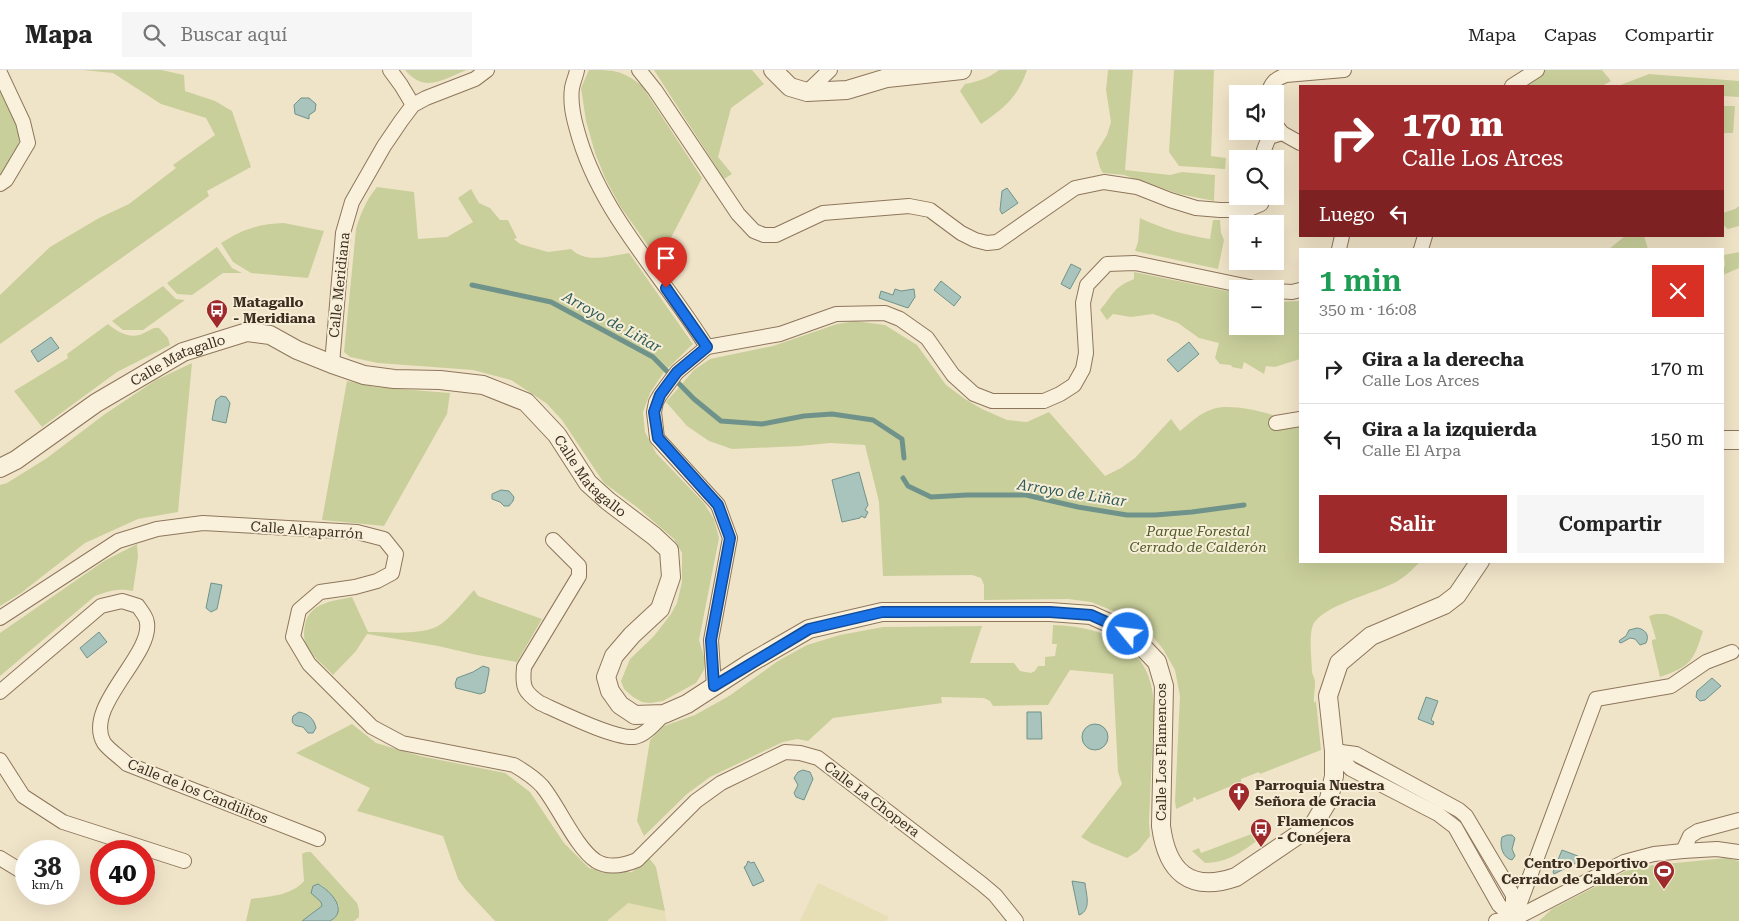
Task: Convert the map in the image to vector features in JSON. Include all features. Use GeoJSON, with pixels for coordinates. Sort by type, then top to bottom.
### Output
{"type":"FeatureCollection","features":[{"type":"Feature","properties":{"kind":"street"},"geometry":{"type":"LineString","coordinates":[[390,70],[413,105]]}},
{"type":"Feature","properties":{"kind":"street","name":"Calle Meridiana"},"geometry":{"type":"LineString","coordinates":[[332,364],[343,233],[352,202],[388,140],[413,105],[426,98],[476,79],[487,70]]}},
{"type":"Feature","properties":{"kind":"street"},"geometry":{"type":"LineString","coordinates":[[577,70],[572,88],[572,110],[581,146],[598,187],[703,350]]}},
{"type":"Feature","properties":{"kind":"street"},"geometry":{"type":"LineString","coordinates":[[639,70],[655,90],[738,214],[754,231],[764,235],[776,235],[823,213],[909,206],[930,210],[961,233],[974,240],[987,243],[997,242],[1075,188],[1104,182],[1137,187],[1196,208],[1247,210],[1259,205]]}},
{"type":"Feature","properties":{"kind":"street"},"geometry":{"type":"LineString","coordinates":[[773,70],[790,87],[807,92],[847,90],[887,78],[962,70]]}},
{"type":"Feature","properties":{"kind":"street"},"geometry":{"type":"LineString","coordinates":[[807,92],[830,70]]}},
{"type":"Feature","properties":{"kind":"street"},"geometry":{"type":"LineString","coordinates":[[1271,85],[1278,78],[1286,75],[1344,70]]}},
{"type":"Feature","properties":{"kind":"street"},"geometry":{"type":"LineString","coordinates":[[1514,85],[1536,70]]}},
{"type":"Feature","properties":{"kind":"street"},"geometry":{"type":"LineString","coordinates":[[0,72],[23,122],[28,143],[6,180],[0,184]]}},
{"type":"Feature","properties":{"kind":"street"},"geometry":{"type":"LineString","coordinates":[[1284,132],[1299,142]]}},
{"type":"Feature","properties":{"kind":"street"},"geometry":{"type":"LineString","coordinates":[[714,686],[711,640],[730,538],[718,505],[658,438],[654,412],[660,395],[677,372],[703,350],[780,334],[836,314],[885,313],[900,319],[927,338],[953,375],[974,394],[992,401],[1044,401],[1074,385],[1083,369],[1086,352],[1083,303],[1087,285],[1107,264],[1135,263],[1229,283]]}},
{"type":"Feature","properties":{"kind":"street"},"geometry":{"type":"LineString","coordinates":[[1284,292],[1299,290]]}},
{"type":"Feature","properties":{"kind":"street","name":"Calle Matagallo"},"geometry":{"type":"LineString","coordinates":[[0,468],[16,460],[96,403],[183,352],[246,332],[270,335],[297,350],[364,375],[394,379],[440,380],[483,386],[526,402],[557,435],[588,483],[659,540],[668,550],[671,577],[660,609],[632,635],[614,656],[606,677],[610,691],[620,705],[635,715],[664,714]]}},
{"type":"Feature","properties":{"kind":"street"},"geometry":{"type":"LineString","coordinates":[[1276,423],[1299,419]]}},
{"type":"Feature","properties":{"kind":"street"},"geometry":{"type":"LineString","coordinates":[[1724,440],[1739,440]]}},
{"type":"Feature","properties":{"kind":"street","name":"Calle Alcaparrón"},"geometry":{"type":"LineString","coordinates":[[0,618],[118,541],[157,529],[203,523],[357,532],[384,539],[396,554],[392,573],[377,581],[355,587],[320,592],[299,610],[293,638],[308,664],[372,727],[402,743],[514,765],[529,774],[542,786],[586,851],[597,862],[614,866]]}},
{"type":"Feature","properties":{"kind":"street"},"geometry":{"type":"LineString","coordinates":[[553,540],[578,566],[579,576],[524,667],[522,683],[529,696],[540,703],[615,735],[635,737],[649,729],[664,714]]}},
{"type":"Feature","properties":{"kind":"street","name":"Calle Los Flamencos"},"geometry":{"type":"LineString","coordinates":[[664,714],[687,704],[809,629],[882,612],[1050,612],[1091,615],[1120,628],[1136,640],[1157,662],[1164,686],[1161,826],[1163,843],[1180,873],[1201,882],[1223,882],[1236,877],[1314,824],[1329,799],[1334,776],[1334,751],[1328,696],[1339,663],[1371,636],[1444,605],[1457,595],[1479,563]]}},
{"type":"Feature","properties":{"kind":"street","name":"Calle de los Candilitos"},"geometry":{"type":"LineString","coordinates":[[0,692],[101,606],[122,601],[138,606],[148,622],[146,638],[104,708],[100,727],[104,743],[127,764],[318,839]]}},
{"type":"Feature","properties":{"kind":"street"},"geometry":{"type":"LineString","coordinates":[[1514,920],[1596,700],[1671,686],[1706,662],[1732,652]]}},
{"type":"Feature","properties":{"kind":"street"},"geometry":{"type":"LineString","coordinates":[[1334,751],[1351,769],[1438,814],[1455,827],[1499,905],[1514,920]]}},
{"type":"Feature","properties":{"kind":"street","name":"Calle La Chopera"},"geometry":{"type":"LineString","coordinates":[[614,866],[628,864],[637,860],[696,801],[721,783],[785,752],[800,753],[818,758],[825,763],[973,877],[995,895],[1016,921]]}},
{"type":"Feature","properties":{"kind":"street"},"geometry":{"type":"LineString","coordinates":[[0,760],[23,796],[63,822],[184,862]]}},
{"type":"Feature","properties":{"kind":"street"},"geometry":{"type":"LineString","coordinates":[[1683,851],[1690,836],[1698,831],[1739,820]]}},
{"type":"Feature","properties":{"kind":"street"},"geometry":{"type":"LineString","coordinates":[[1496,921],[1514,920],[1624,862],[1654,854],[1683,851],[1717,849],[1739,852]]}},
{"type":"Feature","properties":{"kind":"street"},"geometry":{"type":"LineString","coordinates":[[0,858],[15,867]]}},
{"type":"Feature","properties":{"kind":"shaded area"},"geometry":{"type":"Polygon","coordinates":[[[818,883],[889,917],[886,921],[800,921],[818,883]]]}},
{"type":"Feature","properties":{"kind":"shaded area"},"geometry":{"type":"Polygon","coordinates":[[[628,903],[665,911],[666,921],[607,921],[628,903]]]}},
{"type":"Feature","properties":{"kind":"green space"},"geometry":{"type":"Polygon","coordinates":[[[83,70],[161,70],[184,75],[185,91],[215,101],[232,111],[251,167],[207,191],[209,196],[0,344],[0,295],[50,247],[99,218],[129,204],[176,168],[173,165],[215,135],[206,118],[161,104],[113,73],[83,70]]]}},
{"type":"Feature","properties":{"kind":"green space"},"geometry":{"type":"Polygon","coordinates":[[[405,70],[467,70],[442,80],[427,83],[412,77],[405,70]]]}},
{"type":"Feature","properties":{"kind":"green space"},"geometry":{"type":"Polygon","coordinates":[[[589,70],[617,72],[629,77],[642,86],[702,178],[659,261],[620,206],[606,180],[595,153],[586,121],[581,88],[589,70]]]}},
{"type":"Feature","properties":{"kind":"green space"},"geometry":{"type":"Polygon","coordinates":[[[654,70],[752,70],[764,84],[731,108],[718,157],[732,174],[724,179],[654,70]]]}},
{"type":"Feature","properties":{"kind":"green space"},"geometry":{"type":"Polygon","coordinates":[[[999,70],[1027,70],[1015,95],[997,113],[981,124],[960,91],[965,84],[983,79],[999,70]]]}},
{"type":"Feature","properties":{"kind":"green space"},"geometry":{"type":"Polygon","coordinates":[[[1108,70],[1133,70],[1125,170],[1170,175],[1182,172],[1215,175],[1214,201],[1179,194],[1124,175],[1103,173],[1096,153],[1107,135],[1111,122],[1106,90],[1108,70]]]}},
{"type":"Feature","properties":{"kind":"green space"},"geometry":{"type":"Polygon","coordinates":[[[1174,70],[1214,70],[1211,156],[1226,158],[1225,169],[1179,166],[1169,152],[1174,70]]]}},
{"type":"Feature","properties":{"kind":"green space"},"geometry":{"type":"Polygon","coordinates":[[[1545,70],[1602,70],[1611,81],[1604,85],[1526,85],[1545,70]]]}},
{"type":"Feature","properties":{"kind":"green space"},"geometry":{"type":"Polygon","coordinates":[[[1649,74],[1739,81],[1739,97],[1724,96],[1724,85],[1621,85],[1649,74]]]}},
{"type":"Feature","properties":{"kind":"green space"},"geometry":{"type":"Polygon","coordinates":[[[0,87],[15,116],[20,134],[16,151],[0,176],[0,87]]]}},
{"type":"Feature","properties":{"kind":"green space"},"geometry":{"type":"Polygon","coordinates":[[[1724,106],[1735,106],[1733,133],[1724,133],[1724,106]]]}},
{"type":"Feature","properties":{"kind":"green space"},"geometry":{"type":"Polygon","coordinates":[[[377,187],[414,192],[418,239],[447,237],[473,222],[458,198],[471,189],[479,203],[490,208],[500,220],[508,220],[517,238],[514,239],[520,244],[548,252],[571,249],[577,254],[591,258],[629,253],[693,344],[664,372],[650,393],[643,412],[645,432],[656,453],[704,503],[714,519],[719,538],[699,640],[705,660],[704,670],[696,683],[663,701],[650,703],[642,702],[624,689],[621,681],[630,659],[654,636],[677,603],[682,582],[682,553],[674,539],[638,508],[604,483],[562,420],[546,403],[511,380],[473,370],[378,363],[350,357],[344,352],[356,229],[364,207],[377,187]]]}},
{"type":"Feature","properties":{"kind":"green space"},"geometry":{"type":"Polygon","coordinates":[[[1739,206],[1739,226],[1728,229],[1724,224],[1724,213],[1739,206]]]}},
{"type":"Feature","properties":{"kind":"green space"},"geometry":{"type":"Polygon","coordinates":[[[1140,218],[1174,231],[1210,239],[1213,220],[1220,220],[1221,233],[1224,240],[1218,269],[1135,251],[1138,242],[1140,218]]]}},
{"type":"Feature","properties":{"kind":"green space"},"geometry":{"type":"Polygon","coordinates":[[[284,223],[324,231],[308,278],[251,273],[233,262],[221,243],[251,228],[284,223]]]}},
{"type":"Feature","properties":{"kind":"green space"},"geometry":{"type":"Polygon","coordinates":[[[1624,237],[1644,237],[1648,248],[1610,248],[1624,237]]]}},
{"type":"Feature","properties":{"kind":"green space"},"geometry":{"type":"Polygon","coordinates":[[[217,247],[232,268],[242,273],[223,273],[192,295],[177,294],[167,283],[217,247]]]}},
{"type":"Feature","properties":{"kind":"green space"},"geometry":{"type":"Polygon","coordinates":[[[1739,252],[1739,268],[1724,275],[1724,255],[1739,252]]]}},
{"type":"Feature","properties":{"kind":"green space"},"geometry":{"type":"Polygon","coordinates":[[[1134,272],[1229,291],[1229,335],[1284,335],[1284,302],[1299,301],[1299,359],[1275,367],[1266,366],[1264,374],[1244,362],[1242,369],[1220,364],[1215,358],[1219,343],[1199,338],[1178,323],[1153,314],[1131,317],[1113,314],[1107,320],[1100,310],[1114,292],[1134,279],[1134,272]]]}},
{"type":"Feature","properties":{"kind":"green space"},"geometry":{"type":"Polygon","coordinates":[[[163,286],[176,299],[185,300],[143,330],[123,330],[112,321],[163,286]]]}},
{"type":"Feature","properties":{"kind":"green space","name":"Parque Forestal Cerrado de Calderón"},"geometry":{"type":"Polygon","coordinates":[[[855,321],[885,325],[917,345],[946,385],[982,409],[1007,420],[1027,422],[1049,412],[1105,476],[1135,458],[1171,419],[1180,431],[1195,418],[1208,411],[1222,407],[1233,407],[1269,414],[1299,424],[1299,563],[1419,563],[1398,581],[1329,610],[1314,623],[1311,640],[1312,673],[1315,680],[1314,703],[1316,701],[1321,750],[1260,774],[1259,772],[1241,779],[1241,782],[1197,800],[1195,797],[1193,801],[1176,809],[1180,696],[1175,670],[1163,649],[1144,626],[1131,618],[1091,602],[1068,599],[984,600],[984,585],[981,578],[972,575],[883,576],[879,502],[865,445],[830,443],[732,449],[709,441],[687,426],[666,402],[694,370],[710,359],[773,346],[837,324],[855,321]]]}},
{"type":"Feature","properties":{"kind":"green space"},"geometry":{"type":"Polygon","coordinates":[[[108,324],[120,332],[135,336],[159,328],[168,338],[170,345],[117,372],[42,427],[14,391],[68,358],[67,354],[108,324]]]}},
{"type":"Feature","properties":{"kind":"green space"},"geometry":{"type":"Polygon","coordinates":[[[192,363],[178,512],[138,519],[85,543],[21,593],[0,606],[0,485],[7,483],[47,458],[105,414],[156,380],[192,363]]]}},
{"type":"Feature","properties":{"kind":"green space"},"geometry":{"type":"Polygon","coordinates":[[[347,381],[375,387],[450,393],[447,414],[384,526],[322,520],[347,381]]]}},
{"type":"Feature","properties":{"kind":"green space"},"geometry":{"type":"Polygon","coordinates":[[[137,544],[138,557],[133,591],[114,590],[95,596],[0,676],[0,633],[104,561],[137,544]]]}},
{"type":"Feature","properties":{"kind":"green space"},"geometry":{"type":"Polygon","coordinates":[[[474,590],[478,596],[542,619],[517,662],[367,634],[356,651],[333,675],[310,652],[304,637],[305,625],[311,612],[322,604],[329,602],[352,597],[368,632],[416,632],[434,628],[441,624],[474,590]]]}},
{"type":"Feature","properties":{"kind":"green space"},"geometry":{"type":"Polygon","coordinates":[[[1666,614],[1703,631],[1689,662],[1678,670],[1660,677],[1652,643],[1652,640],[1656,639],[1649,616],[1666,614]]]}},
{"type":"Feature","properties":{"kind":"green space"},"geometry":{"type":"Polygon","coordinates":[[[1053,625],[1091,630],[1123,644],[1136,655],[1145,669],[1152,686],[1154,707],[1150,836],[1138,851],[1127,858],[1081,837],[1122,784],[1118,772],[1113,674],[1070,670],[1048,705],[993,706],[990,701],[984,698],[941,697],[942,703],[833,718],[808,741],[797,739],[783,742],[710,777],[687,794],[644,836],[637,821],[650,740],[664,726],[695,715],[729,696],[778,661],[807,645],[840,635],[883,627],[982,626],[970,663],[1014,663],[1020,671],[1031,673],[1038,666],[1045,666],[1045,657],[1055,656],[1057,644],[1052,644],[1053,625]]]}},
{"type":"Feature","properties":{"kind":"green space"},"geometry":{"type":"Polygon","coordinates":[[[352,724],[376,743],[420,756],[505,773],[530,792],[564,843],[589,868],[615,873],[632,872],[649,858],[656,867],[665,911],[628,903],[607,921],[495,921],[458,879],[443,836],[357,811],[370,788],[296,753],[352,724]]]}},
{"type":"Feature","properties":{"kind":"green space"},"geometry":{"type":"Polygon","coordinates":[[[1262,830],[1265,835],[1244,850],[1222,861],[1205,863],[1192,851],[1199,848],[1201,853],[1262,830]]]}},
{"type":"Feature","properties":{"kind":"green space"},"geometry":{"type":"Polygon","coordinates":[[[311,852],[357,903],[359,917],[354,921],[330,921],[333,920],[339,906],[323,886],[318,884],[318,899],[322,906],[302,921],[246,921],[251,899],[273,896],[293,890],[304,881],[302,854],[311,852]]]}},
{"type":"Feature","properties":{"kind":"green space","name":"Centro Deportivo Cerrado de Calderón"},"geometry":{"type":"Polygon","coordinates":[[[1726,858],[1739,861],[1739,921],[1539,921],[1552,909],[1626,871],[1645,866],[1726,858]]]}},
{"type":"Feature","properties":{"kind":"water"},"geometry":{"type":"Polygon","coordinates":[[[301,98],[309,98],[316,104],[315,111],[309,115],[309,119],[295,114],[294,105],[301,98]]]}},
{"type":"Feature","properties":{"kind":"water"},"geometry":{"type":"Polygon","coordinates":[[[1007,188],[1018,203],[1002,214],[1000,210],[1002,191],[1007,188]]]}},
{"type":"Feature","properties":{"kind":"water"},"geometry":{"type":"Polygon","coordinates":[[[1071,264],[1081,269],[1070,289],[1061,284],[1071,264]]]}},
{"type":"Feature","properties":{"kind":"water"},"geometry":{"type":"Polygon","coordinates":[[[941,281],[961,297],[954,306],[934,290],[941,281]]]}},
{"type":"Feature","properties":{"kind":"water"},"geometry":{"type":"Polygon","coordinates":[[[895,289],[901,291],[914,289],[915,297],[908,308],[879,298],[881,291],[893,295],[895,289]]]}},
{"type":"Feature","properties":{"kind":"water"},"geometry":{"type":"Polygon","coordinates":[[[51,337],[59,348],[38,362],[31,351],[51,337]]]}},
{"type":"Feature","properties":{"kind":"water"},"geometry":{"type":"Polygon","coordinates":[[[1189,342],[1199,354],[1178,372],[1167,360],[1189,342]]]}},
{"type":"Feature","properties":{"kind":"water"},"geometry":{"type":"Polygon","coordinates":[[[221,396],[226,397],[230,403],[226,423],[212,420],[216,400],[221,396]]]}},
{"type":"Feature","properties":{"kind":"water"},"geometry":{"type":"Polygon","coordinates":[[[859,472],[868,505],[865,510],[868,512],[865,518],[861,516],[860,518],[842,522],[832,480],[859,472]]]}},
{"type":"Feature","properties":{"kind":"water"},"geometry":{"type":"Polygon","coordinates":[[[501,490],[509,491],[514,497],[509,506],[504,506],[492,499],[492,494],[501,490]]]}},
{"type":"Feature","properties":{"kind":"water"},"geometry":{"type":"Polygon","coordinates":[[[211,583],[222,585],[217,609],[211,612],[206,608],[211,583]]]}},
{"type":"Feature","properties":{"kind":"water"},"geometry":{"type":"Polygon","coordinates":[[[1637,628],[1646,633],[1646,643],[1640,645],[1635,639],[1630,638],[1621,643],[1619,642],[1626,636],[1629,630],[1637,628]]]}},
{"type":"Feature","properties":{"kind":"water"},"geometry":{"type":"Polygon","coordinates":[[[99,632],[107,642],[87,658],[80,648],[99,632]]]}},
{"type":"Feature","properties":{"kind":"water"},"geometry":{"type":"Polygon","coordinates":[[[483,666],[489,668],[485,692],[480,694],[456,688],[457,678],[483,666]]]}},
{"type":"Feature","properties":{"kind":"water"},"geometry":{"type":"Polygon","coordinates":[[[1712,678],[1721,686],[1705,700],[1700,701],[1696,697],[1697,691],[1712,678]]]}},
{"type":"Feature","properties":{"kind":"water"},"geometry":{"type":"Polygon","coordinates":[[[1426,697],[1438,701],[1431,720],[1434,722],[1433,725],[1418,719],[1426,697]]]}},
{"type":"Feature","properties":{"kind":"water"},"geometry":{"type":"Polygon","coordinates":[[[299,712],[306,714],[314,722],[316,728],[313,733],[308,733],[303,727],[293,723],[293,716],[299,712]]]}},
{"type":"Feature","properties":{"kind":"water"},"geometry":{"type":"Polygon","coordinates":[[[1027,712],[1041,712],[1042,739],[1027,739],[1027,712]]]}},
{"type":"Feature","properties":{"kind":"water"},"geometry":{"type":"Polygon","coordinates":[[[1095,724],[1104,728],[1108,737],[1104,746],[1095,750],[1086,746],[1082,737],[1086,728],[1095,724]]]}},
{"type":"Feature","properties":{"kind":"water"},"geometry":{"type":"Polygon","coordinates":[[[803,770],[810,772],[813,779],[804,800],[796,797],[794,793],[798,785],[794,778],[798,772],[803,770]]]}},
{"type":"Feature","properties":{"kind":"water"},"geometry":{"type":"Polygon","coordinates":[[[1512,835],[1515,838],[1512,849],[1515,856],[1512,860],[1506,857],[1501,848],[1502,837],[1512,835]]]}},
{"type":"Feature","properties":{"kind":"water"},"geometry":{"type":"Polygon","coordinates":[[[1562,850],[1578,856],[1580,861],[1554,874],[1553,872],[1562,850]]]}},
{"type":"Feature","properties":{"kind":"water"},"geometry":{"type":"Polygon","coordinates":[[[748,861],[754,862],[764,881],[753,886],[744,867],[748,861]]]}},
{"type":"Feature","properties":{"kind":"water"},"geometry":{"type":"Polygon","coordinates":[[[1072,881],[1085,883],[1087,906],[1083,913],[1079,915],[1072,881]]]}},
{"type":"Feature","properties":{"kind":"water"},"geometry":{"type":"Polygon","coordinates":[[[318,884],[333,896],[338,912],[330,921],[302,921],[322,906],[321,902],[311,893],[313,886],[318,884]]]}},
{"type":"Feature","properties":{"kind":"waterway","name":"Arroyo de Liñar"},"geometry":{"type":"LineString","coordinates":[[472,285],[551,302],[653,357],[694,399],[721,421],[762,424],[804,416],[832,414],[873,420],[902,439],[904,458]]}},
{"type":"Feature","properties":{"kind":"waterway","name":"Arroyo de Liñar"},"geometry":{"type":"LineString","coordinates":[[903,478],[908,486],[931,497],[1026,495],[1078,507],[1127,515],[1192,512],[1244,505]]}},
{"type":"Feature","properties":{"kind":"place","name":"Matagallo - Meridiana"},"geometry":{"type":"Point","coordinates":[217,329]}},
{"type":"Feature","properties":{"kind":"place","name":"Parroquia Nuestra Señora de Gracia"},"geometry":{"type":"Point","coordinates":[1239,812]}},
{"type":"Feature","properties":{"kind":"place","name":"Flamencos - Conejera"},"geometry":{"type":"Point","coordinates":[1261,848]}},
{"type":"Feature","properties":{"kind":"place","name":"Centro Deportivo Cerrado de Calderón"},"geometry":{"type":"Point","coordinates":[1664,890]}},
{"type":"Feature","properties":{"kind":"route"},"geometry":{"type":"LineString","coordinates":[[666,288],[707,347],[677,372],[660,395],[654,412],[658,438],[718,505],[730,538],[711,640],[714,686],[809,629],[882,612],[1050,612],[1091,615],[1120,628],[1128,634]]}}]}
